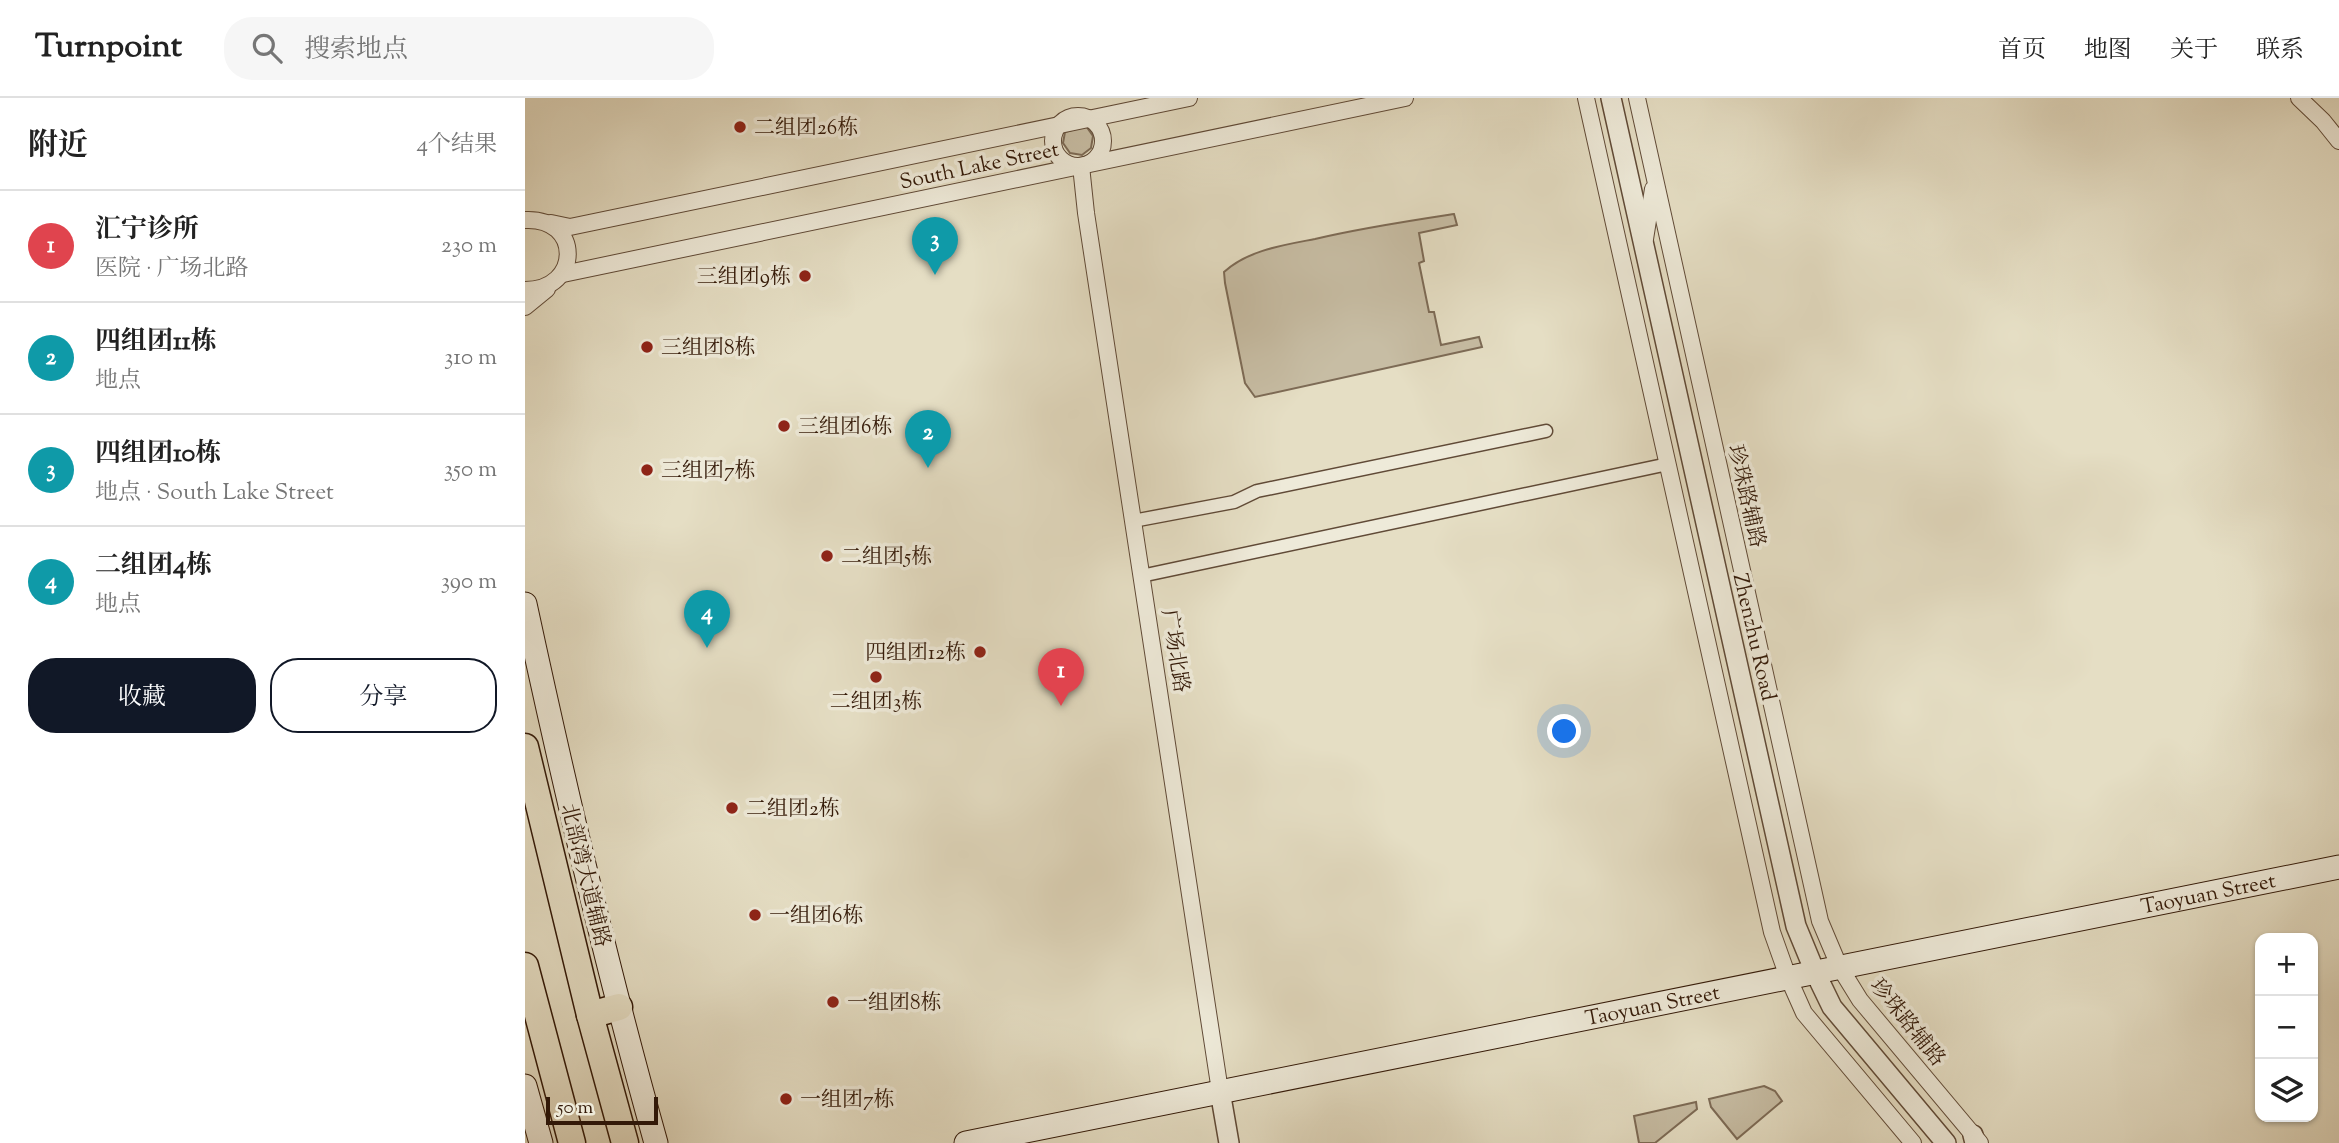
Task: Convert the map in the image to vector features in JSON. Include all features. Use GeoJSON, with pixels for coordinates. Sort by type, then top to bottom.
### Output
{"type":"FeatureCollection","features":[{"type":"Feature","properties":{"kind":"highway"},"geometry":{"type":"LineString","coordinates":[[525,747],[528,775],[625,1143]]}},
{"type":"Feature","properties":{"kind":"highway"},"geometry":{"type":"LineString","coordinates":[[525,966],[572,1143]]}},
{"type":"Feature","properties":{"kind":"highway"},"geometry":{"type":"LineString","coordinates":[[590,1015],[619,1007]]}},
{"type":"Feature","properties":{"kind":"main road","name":"北部湾大道辅路"},"geometry":{"type":"LineString","coordinates":[[525,604],[560,768],[619,1007],[656,1142]]}},
{"type":"Feature","properties":{"kind":"main road","name":"Taoyuan Street"},"geometry":{"type":"LineString","coordinates":[[966,1143],[2339,867]]}},
{"type":"Feature","properties":{"kind":"main road"},"geometry":{"type":"LineString","coordinates":[[525,1086],[541,1143]]}},
{"type":"Feature","properties":{"kind":"street","name":"South Lake Street"},"geometry":{"type":"LineString","coordinates":[[535,218],[570,227],[1189,98]]}},
{"type":"Feature","properties":{"kind":"street","name":"South Lake Street"},"geometry":{"type":"LineString","coordinates":[[525,290],[539,290],[558,279],[1405,98]]}},
{"type":"Feature","properties":{"kind":"street"},"geometry":{"type":"LineString","coordinates":[[1586,98],[1772,932],[1804,1013],[1913,1143]]}},
{"type":"Feature","properties":{"kind":"street","name":"Zhenzhu Road"},"geometry":{"type":"LineString","coordinates":[[1611,98],[1796,926],[1832,1007],[1946,1143]]}},
{"type":"Feature","properties":{"kind":"street","name":"珍珠路辅路"},"geometry":{"type":"LineString","coordinates":[[1637,98],[1820,920],[1839,967],[1860,1000],[1976,1140]]}},
{"type":"Feature","properties":{"kind":"street"},"geometry":{"type":"LineString","coordinates":[[2299,98],[2339,141]]}},
{"type":"Feature","properties":{"kind":"street"},"geometry":{"type":"LineString","coordinates":[[1059,125],[1053,140],[1057,154],[1067,163],[1081,166],[1094,160],[1102,148],[1100,128],[1090,119]]}},
{"type":"Feature","properties":{"kind":"street","name":"广场北路"},"geometry":{"type":"LineString","coordinates":[[1081,166],[1229,1143]]}},
{"type":"Feature","properties":{"kind":"street"},"geometry":{"type":"LineString","coordinates":[[1644,245],[1655,180]]}},
{"type":"Feature","properties":{"kind":"street"},"geometry":{"type":"LineString","coordinates":[[525,307],[558,279],[569,256],[564,237],[535,218]]}},
{"type":"Feature","properties":{"kind":"street"},"geometry":{"type":"LineString","coordinates":[[1133,521],[1234,502],[1257,491],[1546,431]]}},
{"type":"Feature","properties":{"kind":"street"},"geometry":{"type":"LineString","coordinates":[[1141,576],[1692,458]]}},
{"type":"Feature","properties":{"kind":"street"},"geometry":{"type":"LineString","coordinates":[[1721,705],[1765,674]]}},
{"type":"Feature","properties":{"kind":"street"},"geometry":{"type":"LineString","coordinates":[[1742,797],[1757,750]]}},
{"type":"Feature","properties":{"kind":"shaded area"},"geometry":{"type":"Polygon","coordinates":[[[1086,126],[1093,136],[1091,148],[1082,155],[1070,153],[1063,143],[1065,132],[1086,126]]]}},
{"type":"Feature","properties":{"kind":"shaded area"},"geometry":{"type":"Polygon","coordinates":[[[1454,214],[1457,225],[1419,233],[1424,261],[1419,263],[1429,312],[1434,312],[1441,345],[1479,337],[1482,347],[1255,397],[1245,383],[1224,272],[1244,258],[1279,246],[1454,214]]]}},
{"type":"Feature","properties":{"kind":"shaded area"},"geometry":{"type":"Polygon","coordinates":[[[1764,1086],[1775,1091],[1782,1101],[1737,1139],[1711,1107],[1709,1099],[1764,1086]]]}},
{"type":"Feature","properties":{"kind":"shaded area"},"geometry":{"type":"Polygon","coordinates":[[[1696,1102],[1697,1109],[1655,1143],[1639,1143],[1634,1116],[1696,1102]]]}},
{"type":"Feature","properties":{"kind":"place","name":"二组团26栋"},"geometry":{"type":"Point","coordinates":[740,127]}},
{"type":"Feature","properties":{"kind":"place","name":"四组团10栋"},"geometry":{"type":"Point","coordinates":[935,275]}},
{"type":"Feature","properties":{"kind":"place","name":"三组团9栋"},"geometry":{"type":"Point","coordinates":[805,276]}},
{"type":"Feature","properties":{"kind":"place","name":"三组团8栋"},"geometry":{"type":"Point","coordinates":[647,347]}},
{"type":"Feature","properties":{"kind":"place","name":"三组团6栋"},"geometry":{"type":"Point","coordinates":[784,426]}},
{"type":"Feature","properties":{"kind":"place","name":"四组团11栋"},"geometry":{"type":"Point","coordinates":[928,468]}},
{"type":"Feature","properties":{"kind":"place","name":"三组团7栋"},"geometry":{"type":"Point","coordinates":[647,470]}},
{"type":"Feature","properties":{"kind":"place","name":"二组团5栋"},"geometry":{"type":"Point","coordinates":[827,556]}},
{"type":"Feature","properties":{"kind":"place","name":"二组团4栋"},"geometry":{"type":"Point","coordinates":[707,648]}},
{"type":"Feature","properties":{"kind":"place","name":"四组团12栋"},"geometry":{"type":"Point","coordinates":[980,652]}},
{"type":"Feature","properties":{"kind":"place","name":"二组团3栋"},"geometry":{"type":"Point","coordinates":[876,677]}},
{"type":"Feature","properties":{"kind":"place","name":"汇宁诊所"},"geometry":{"type":"Point","coordinates":[1061,706]}},
{"type":"Feature","properties":{"kind":"place","name":"二组团2栋"},"geometry":{"type":"Point","coordinates":[732,808]}},
{"type":"Feature","properties":{"kind":"place","name":"一组团6栋"},"geometry":{"type":"Point","coordinates":[755,915]}},
{"type":"Feature","properties":{"kind":"place","name":"一组团8栋"},"geometry":{"type":"Point","coordinates":[833,1002]}},
{"type":"Feature","properties":{"kind":"place","name":"一组团7栋"},"geometry":{"type":"Point","coordinates":[786,1099]}}]}
